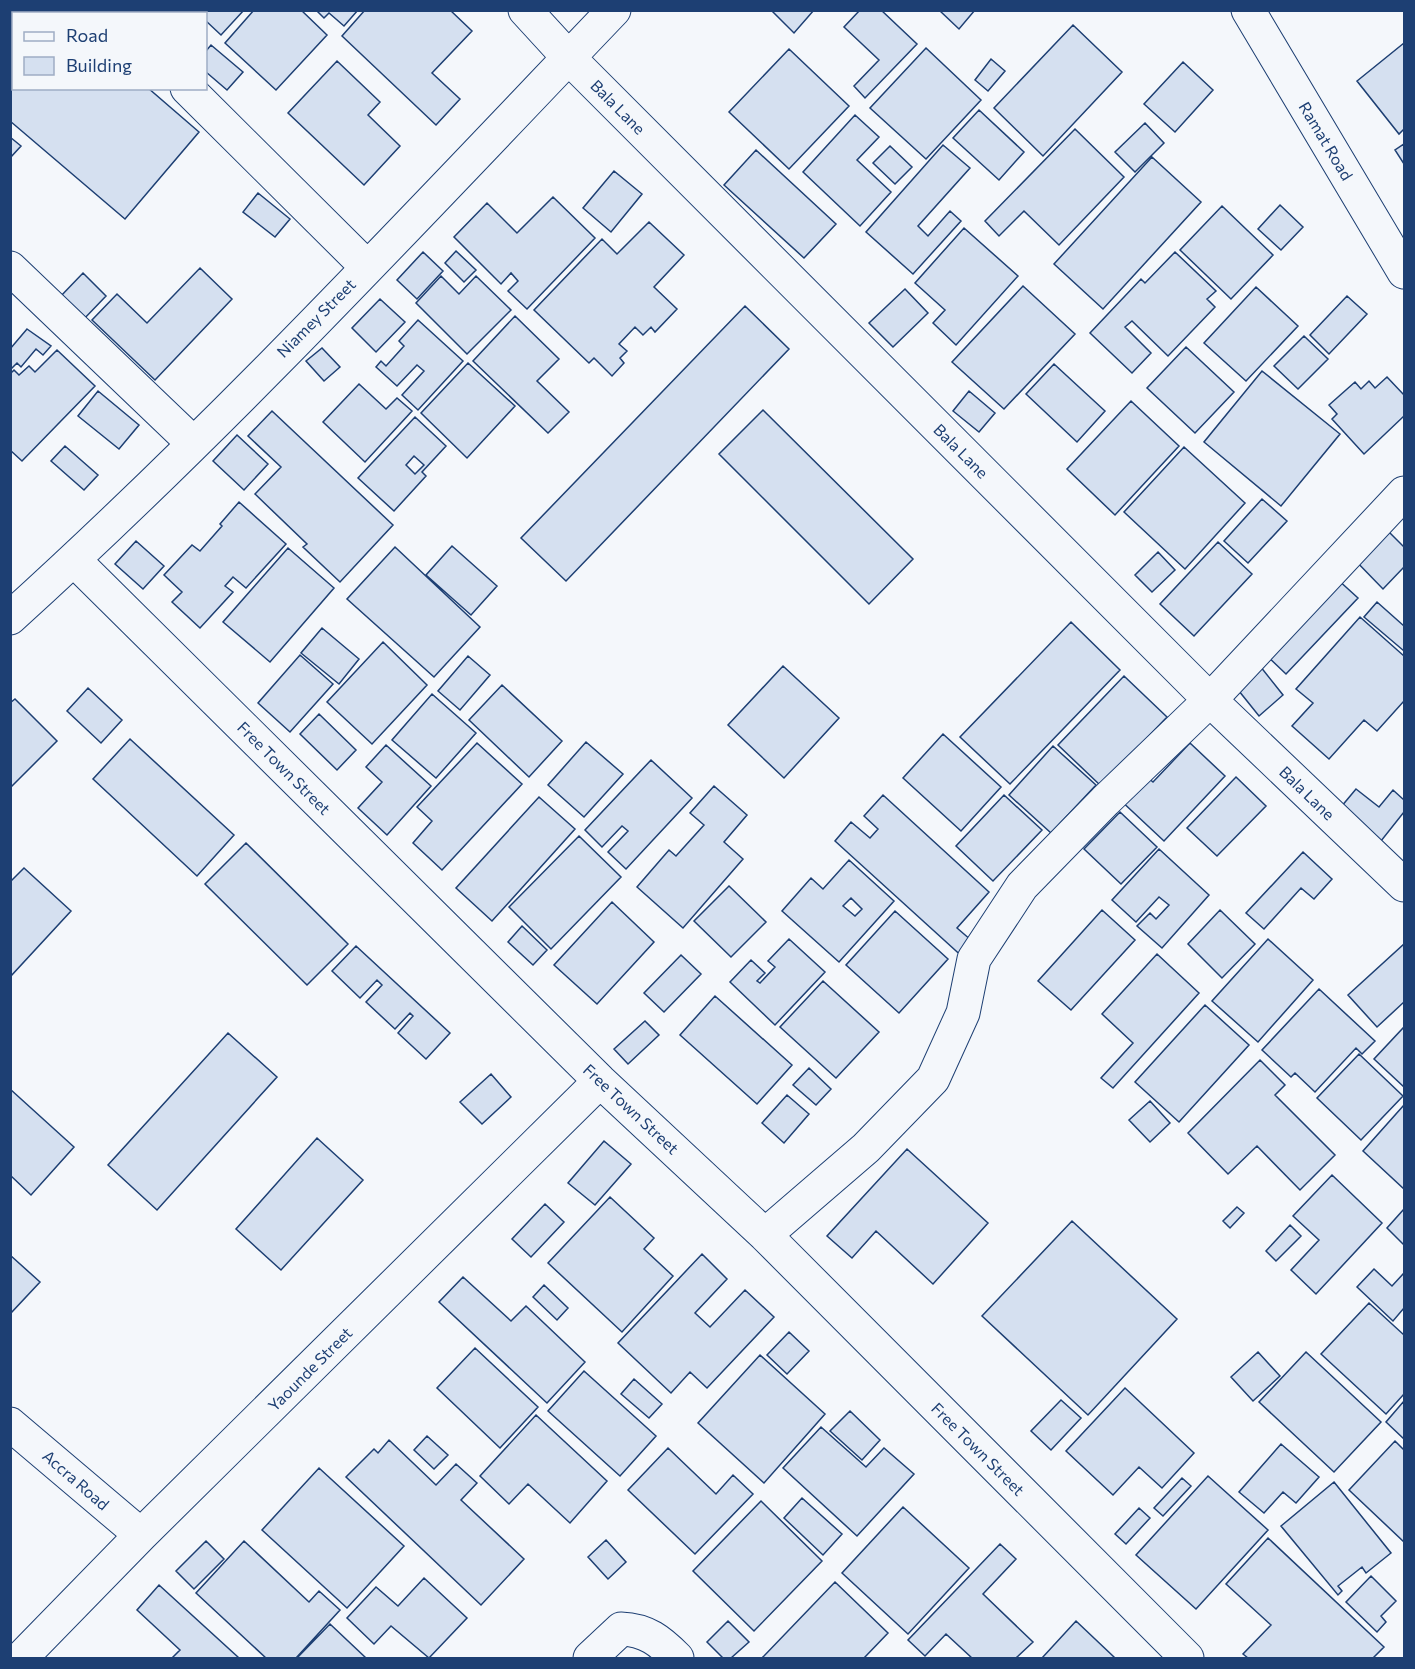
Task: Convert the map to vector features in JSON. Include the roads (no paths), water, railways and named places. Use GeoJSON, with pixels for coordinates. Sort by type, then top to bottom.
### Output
{"type":"FeatureCollection","features":[{"type":"Feature","properties":{"kind":"street","name":"Bala Lane"},"geometry":{"type":"LineString","coordinates":[[525,10],[569,58],[1210,700],[1404,885]]}},
{"type":"Feature","properties":{"kind":"street","name":"Niamey Street"},"geometry":{"type":"LineString","coordinates":[[10,618],[74,560],[193,443],[367,267],[614,10]]}},
{"type":"Feature","properties":{"kind":"street","name":"Ramat Road"},"geometry":{"type":"LineString","coordinates":[[1248,10],[1404,272]]}},
{"type":"Feature","properties":{"kind":"street"},"geometry":{"type":"LineString","coordinates":[[189,90],[367,267]]}},
{"type":"Feature","properties":{"kind":"street"},"geometry":{"type":"LineString","coordinates":[[10,268],[193,443]]}},
{"type":"Feature","properties":{"kind":"street"},"geometry":{"type":"LineString","coordinates":[[765,1235],[866,1148],[933,1079],[963,1013],[974,959],[1022,886],[1105,801],[1210,700],[1404,494]]}},
{"type":"Feature","properties":{"kind":"street","name":"Free Town Street"},"geometry":{"type":"LineString","coordinates":[[74,560],[600,1081],[765,1235],[1186,1659]]}},
{"type":"Feature","properties":{"kind":"street","name":"Yaounde Street"},"geometry":{"type":"LineString","coordinates":[[21,1659],[141,1536],[600,1081]]}},
{"type":"Feature","properties":{"kind":"street","name":"Accra Road"},"geometry":{"type":"LineString","coordinates":[[10,1424],[141,1536]]}},
{"type":"Feature","properties":{"kind":"street"},"geometry":{"type":"LineString","coordinates":[[590,1659],[621,1629],[639,1629],[659,1640],[677,1659]]}}]}
